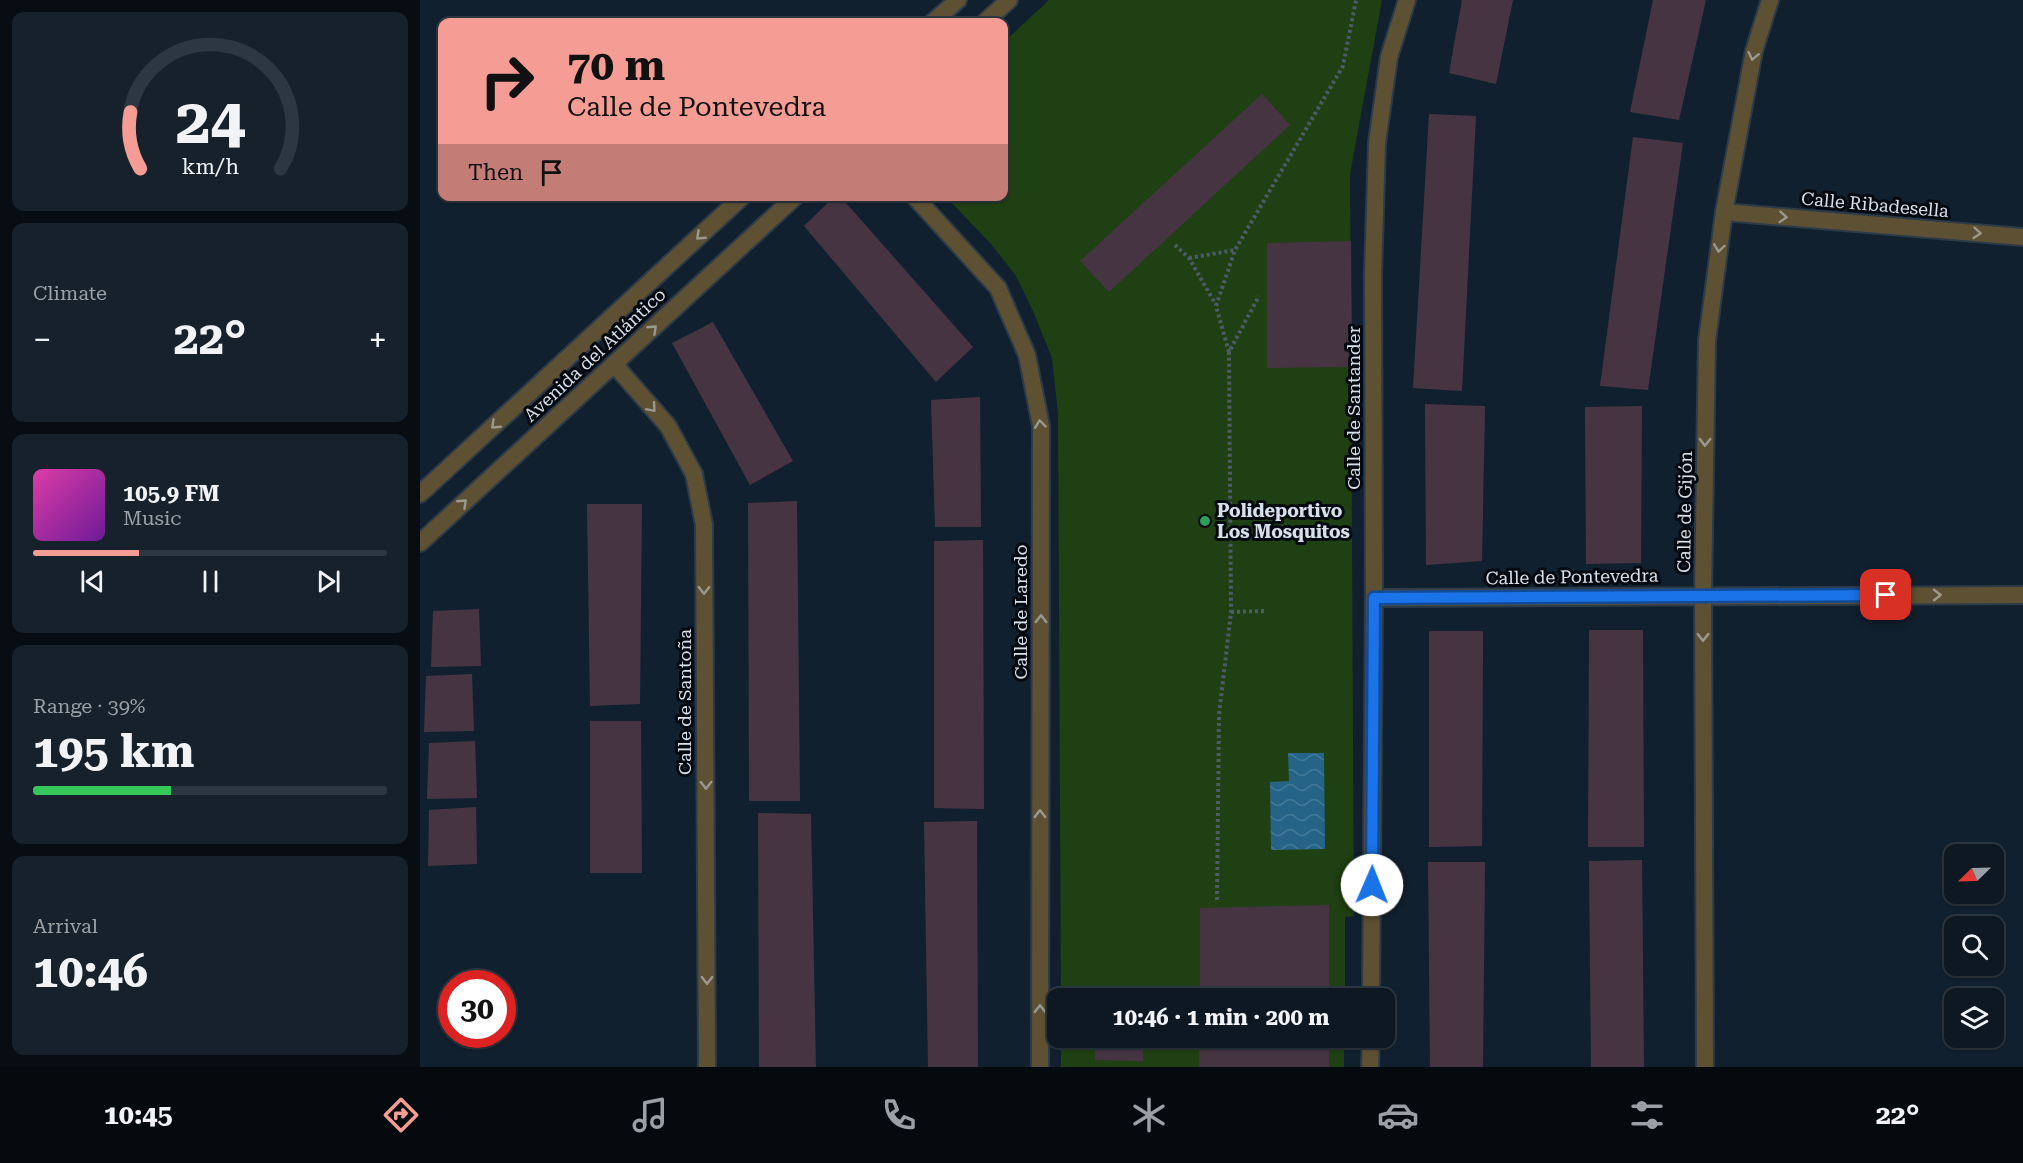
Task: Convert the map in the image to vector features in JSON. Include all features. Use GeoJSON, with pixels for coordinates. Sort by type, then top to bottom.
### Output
{"type":"FeatureCollection","features":[{"type":"Feature","properties":{"kind":"street"},"geometry":{"type":"LineString","coordinates":[[938,18],[958,0]]}},
{"type":"Feature","properties":{"kind":"street"},"geometry":{"type":"LineString","coordinates":[[989,18],[1009,0]]}},
{"type":"Feature","properties":{"kind":"street","name":"Calle de Santander"},"geometry":{"type":"LineString","coordinates":[[1371,988],[1374,598],[1373,275],[1377,143],[1389,57],[1407,0]]}},
{"type":"Feature","properties":{"kind":"street","name":"Calle de Gijón"},"geometry":{"type":"LineString","coordinates":[[1705,1067],[1703,595],[1707,341],[1724,212],[1754,51],[1770,0]]}},
{"type":"Feature","properties":{"kind":"street","name":"Avenida del Atlántico"},"geometry":{"type":"LineString","coordinates":[[420,494],[738,201]]}},
{"type":"Feature","properties":{"kind":"street","name":"Avenida del Atlántico"},"geometry":{"type":"LineString","coordinates":[[420,543],[791,201]]}},
{"type":"Feature","properties":{"kind":"street","name":"Calle de Laredo"},"geometry":{"type":"LineString","coordinates":[[919,201],[998,288],[1027,355],[1041,426],[1040,1067]]}},
{"type":"Feature","properties":{"kind":"street","name":"Calle Ribadesella"},"geometry":{"type":"LineString","coordinates":[[1724,212],[2023,237]]}},
{"type":"Feature","properties":{"kind":"street","name":"Calle de Santoña"},"geometry":{"type":"LineString","coordinates":[[614,364],[668,426],[694,474],[704,525],[708,1067]]}},
{"type":"Feature","properties":{"kind":"street","name":"Calle de Pontevedra"},"geometry":{"type":"LineString","coordinates":[[1374,598],[2023,595]]}},
{"type":"Feature","properties":{"kind":"street"},"geometry":{"type":"LineString","coordinates":[[1370,1067],[1371,1048]]}},
{"type":"Feature","properties":{"kind":"path"},"geometry":{"type":"LineString","coordinates":[[1216,306],[1235,250],[1343,66],[1356,0]]}},
{"type":"Feature","properties":{"kind":"path"},"geometry":{"type":"LineString","coordinates":[[1175,245],[1189,258],[1216,306],[1230,352],[1231,612],[1219,715],[1217,900]]}},
{"type":"Feature","properties":{"kind":"path"},"geometry":{"type":"LineString","coordinates":[[1189,258],[1235,250]]}},
{"type":"Feature","properties":{"kind":"path"},"geometry":{"type":"LineString","coordinates":[[1230,352],[1259,296]]}},
{"type":"Feature","properties":{"kind":"path"},"geometry":{"type":"LineString","coordinates":[[1231,612],[1264,611]]}},
{"type":"Feature","properties":{"kind":"green space","name":"Polideportivo Los Mosquitos"},"geometry":{"type":"Polygon","coordinates":[[[1049,0],[1382,0],[1350,174],[1354,916],[1345,917],[1345,988],[1061,988],[1058,414],[1052,358],[1016,276],[992,245],[950,201],[1008,201],[1008,38],[1049,0]]]}},
{"type":"Feature","properties":{"kind":"green space"},"geometry":{"type":"Polygon","coordinates":[[[1061,1048],[1344,1048],[1344,1067],[1061,1067],[1061,1048]]]}},
{"type":"Feature","properties":{"kind":"water"},"geometry":{"type":"Polygon","coordinates":[[[1288,753],[1324,753],[1325,849],[1271,850],[1270,782],[1289,781],[1288,753]]]}},
{"type":"Feature","properties":{"kind":"building"},"geometry":{"type":"Polygon","coordinates":[[[1462,0],[1513,0],[1496,84],[1449,73],[1462,0]]]}},
{"type":"Feature","properties":{"kind":"building"},"geometry":{"type":"Polygon","coordinates":[[[1653,0],[1706,0],[1679,120],[1630,112],[1653,0]]]}},
{"type":"Feature","properties":{"kind":"building"},"geometry":{"type":"Polygon","coordinates":[[[1262,94],[1290,125],[1109,292],[1080,261],[1262,94]]]}},
{"type":"Feature","properties":{"kind":"building"},"geometry":{"type":"Polygon","coordinates":[[[1429,114],[1476,116],[1462,391],[1413,388],[1429,114]]]}},
{"type":"Feature","properties":{"kind":"building"},"geometry":{"type":"Polygon","coordinates":[[[1633,137],[1683,143],[1648,390],[1600,386],[1633,137]]]}},
{"type":"Feature","properties":{"kind":"building"},"geometry":{"type":"Polygon","coordinates":[[[830,201],[844,201],[973,347],[936,382],[804,226],[830,201]]]}},
{"type":"Feature","properties":{"kind":"building"},"geometry":{"type":"Polygon","coordinates":[[[1351,241],[1352,367],[1267,368],[1267,243],[1351,241]]]}},
{"type":"Feature","properties":{"kind":"building"},"geometry":{"type":"Polygon","coordinates":[[[713,322],[793,461],[750,485],[672,343],[713,322]]]}},
{"type":"Feature","properties":{"kind":"building"},"geometry":{"type":"Polygon","coordinates":[[[980,397],[981,527],[935,527],[931,400],[980,397]]]}},
{"type":"Feature","properties":{"kind":"building"},"geometry":{"type":"Polygon","coordinates":[[[1425,404],[1485,406],[1482,561],[1426,565],[1425,404]]]}},
{"type":"Feature","properties":{"kind":"building"},"geometry":{"type":"Polygon","coordinates":[[[1642,406],[1641,563],[1586,564],[1585,407],[1642,406]]]}},
{"type":"Feature","properties":{"kind":"building"},"geometry":{"type":"Polygon","coordinates":[[[797,501],[800,801],[749,801],[748,503],[797,501]]]}},
{"type":"Feature","properties":{"kind":"building"},"geometry":{"type":"Polygon","coordinates":[[[587,504],[642,504],[640,704],[590,706],[587,504]]]}},
{"type":"Feature","properties":{"kind":"building"},"geometry":{"type":"Polygon","coordinates":[[[983,540],[984,809],[934,808],[934,541],[983,540]]]}},
{"type":"Feature","properties":{"kind":"building"},"geometry":{"type":"Polygon","coordinates":[[[479,609],[481,666],[431,667],[433,611],[479,609]]]}},
{"type":"Feature","properties":{"kind":"building"},"geometry":{"type":"Polygon","coordinates":[[[1589,630],[1643,630],[1644,847],[1588,847],[1589,630]]]}},
{"type":"Feature","properties":{"kind":"building"},"geometry":{"type":"Polygon","coordinates":[[[1429,631],[1483,631],[1482,846],[1429,847],[1429,631]]]}},
{"type":"Feature","properties":{"kind":"building"},"geometry":{"type":"Polygon","coordinates":[[[472,674],[474,731],[424,732],[426,676],[472,674]]]}},
{"type":"Feature","properties":{"kind":"building"},"geometry":{"type":"Polygon","coordinates":[[[590,721],[641,721],[642,873],[590,873],[590,721]]]}},
{"type":"Feature","properties":{"kind":"building"},"geometry":{"type":"Polygon","coordinates":[[[475,741],[477,798],[427,799],[429,743],[475,741]]]}},
{"type":"Feature","properties":{"kind":"building"},"geometry":{"type":"Polygon","coordinates":[[[476,807],[477,864],[428,866],[429,810],[476,807]]]}},
{"type":"Feature","properties":{"kind":"building"},"geometry":{"type":"Polygon","coordinates":[[[758,813],[811,814],[816,1067],[759,1067],[758,813]]]}},
{"type":"Feature","properties":{"kind":"building"},"geometry":{"type":"Polygon","coordinates":[[[977,821],[978,1067],[928,1067],[924,822],[977,821]]]}},
{"type":"Feature","properties":{"kind":"building"},"geometry":{"type":"Polygon","coordinates":[[[1642,860],[1644,1067],[1591,1067],[1589,861],[1642,860]]]}},
{"type":"Feature","properties":{"kind":"building"},"geometry":{"type":"Polygon","coordinates":[[[1428,862],[1485,862],[1483,1067],[1430,1067],[1428,862]]]}},
{"type":"Feature","properties":{"kind":"building"},"geometry":{"type":"Polygon","coordinates":[[[1329,905],[1329,988],[1200,988],[1200,908],[1329,905]]]}},
{"type":"Feature","properties":{"kind":"building"},"geometry":{"type":"Polygon","coordinates":[[[1095,1048],[1143,1048],[1143,1061],[1095,1060],[1095,1048]]]}},
{"type":"Feature","properties":{"kind":"building"},"geometry":{"type":"Polygon","coordinates":[[[1199,1048],[1329,1048],[1329,1067],[1199,1067],[1199,1048]]]}},
{"type":"Feature","properties":{"kind":"place","name":"Polideportivo Los Mosquitos"},"geometry":{"type":"Point","coordinates":[1205,521]}},
{"type":"Feature","properties":{"kind":"route"},"geometry":{"type":"LineString","coordinates":[[1372,885],[1374,598],[1886,595]]}}]}
